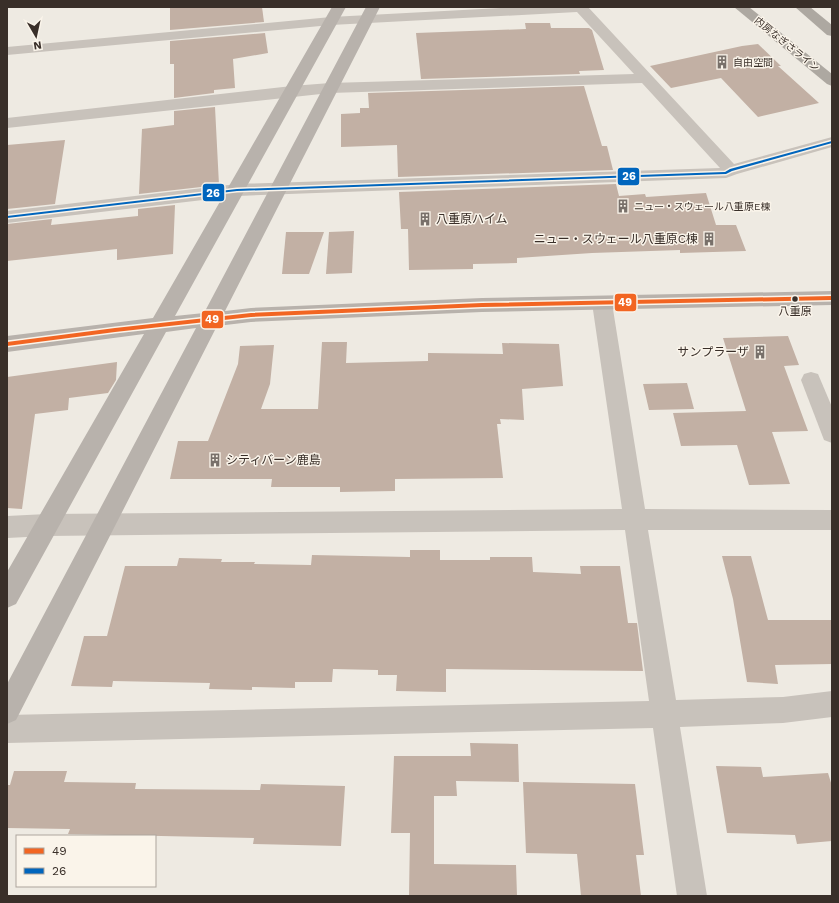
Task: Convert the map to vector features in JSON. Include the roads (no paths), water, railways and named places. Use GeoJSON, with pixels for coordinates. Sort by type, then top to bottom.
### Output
{"type":"FeatureCollection","features":[{"type":"Feature","properties":{"kind":"highway","name":"内房なぎさライン"},"geometry":{"type":"LineString","coordinates":[[741,7],[832,81]]}},
{"type":"Feature","properties":{"kind":"highway"},"geometry":{"type":"LineString","coordinates":[[802,7],[832,32]]}},
{"type":"Feature","properties":{"kind":"street"},"geometry":{"type":"LineString","coordinates":[[7,52],[335,14],[581,8],[731,170]]}},
{"type":"Feature","properties":{"kind":"street"},"geometry":{"type":"LineString","coordinates":[[7,710],[369,13]]}},
{"type":"Feature","properties":{"kind":"street"},"geometry":{"type":"LineString","coordinates":[[7,596],[335,14]]}},
{"type":"Feature","properties":{"kind":"street"},"geometry":{"type":"LineString","coordinates":[[7,123],[330,88],[647,78]]}},
{"type":"Feature","properties":{"kind":"street"},"geometry":{"type":"LineString","coordinates":[[7,217],[237,190],[726,173],[731,170],[832,142]]}},
{"type":"Feature","properties":{"kind":"street"},"geometry":{"type":"LineString","coordinates":[[7,344],[160,324],[251,315],[482,305],[832,298]]}},
{"type":"Feature","properties":{"kind":"street"},"geometry":{"type":"LineString","coordinates":[[602,303],[692,896]]}},
{"type":"Feature","properties":{"kind":"street"},"geometry":{"type":"LineString","coordinates":[[832,385],[811,380],[832,434]]}},
{"type":"Feature","properties":{"kind":"street"},"geometry":{"type":"LineString","coordinates":[[7,527],[47,525],[634,519],[832,520]]}},
{"type":"Feature","properties":{"kind":"street"},"geometry":{"type":"LineString","coordinates":[[7,729],[664,714],[783,710],[832,704]]}},
{"type":"Feature","properties":{"kind":"place","name":"自由空間"},"geometry":{"type":"Point","coordinates":[722,62]}},
{"type":"Feature","properties":{"kind":"place","name":"ニュー・スウェール八重原E棟"},"geometry":{"type":"Point","coordinates":[623,206]}},
{"type":"Feature","properties":{"kind":"place","name":"八重原ハイム"},"geometry":{"type":"Point","coordinates":[425,219]}},
{"type":"Feature","properties":{"kind":"place","name":"ニュー・スウェール八重原C棟"},"geometry":{"type":"Point","coordinates":[709,239]}},
{"type":"Feature","properties":{"kind":"place","name":"八重原"},"geometry":{"type":"Point","coordinates":[795,299]}},
{"type":"Feature","properties":{"kind":"place","name":"サンプラーザ"},"geometry":{"type":"Point","coordinates":[760,352]}},
{"type":"Feature","properties":{"kind":"place","name":"シティバーン鹿島"},"geometry":{"type":"Point","coordinates":[215,460]}}]}
